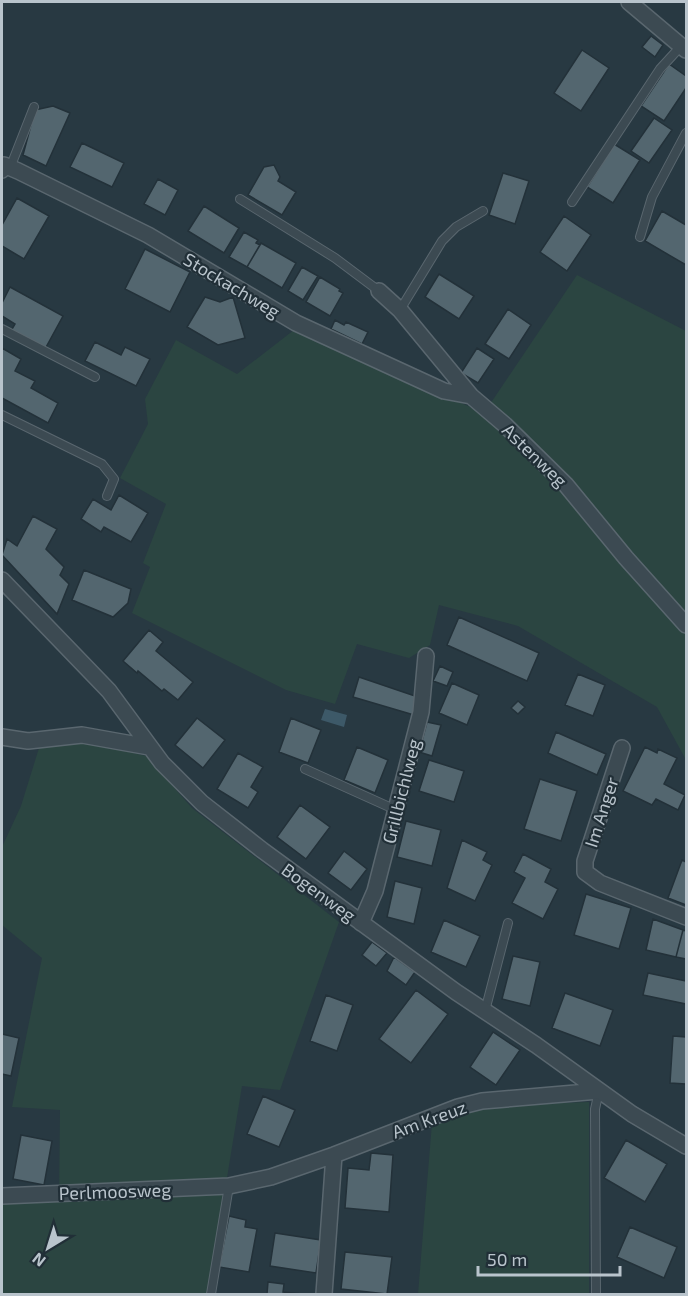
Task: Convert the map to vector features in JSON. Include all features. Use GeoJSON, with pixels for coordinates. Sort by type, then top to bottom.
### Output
{"type":"FeatureCollection","features":[{"type":"Feature","properties":{"kind":"street"},"geometry":{"type":"LineString","coordinates":[[629,2],[684,47]]}},
{"type":"Feature","properties":{"kind":"street","name":"Stockachweg"},"geometry":{"type":"LineString","coordinates":[[6,169],[148,236],[296,323],[444,391],[471,396]]}},
{"type":"Feature","properties":{"kind":"street","name":"Astenweg"},"geometry":{"type":"LineString","coordinates":[[379,291],[400,310],[471,396],[566,485],[626,558],[687,625]]}},
{"type":"Feature","properties":{"kind":"street","name":"Bogenweg"},"geometry":{"type":"LineString","coordinates":[[2,580],[109,691],[149,747],[202,803],[262,850],[485,1011],[648,1124],[687,1146]]}},
{"type":"Feature","properties":{"kind":"street","name":"Grillbichlweg"},"geometry":{"type":"LineString","coordinates":[[361,922],[375,891],[421,712],[426,656]]}},
{"type":"Feature","properties":{"kind":"street"},"geometry":{"type":"LineString","coordinates":[[2,737],[28,741],[82,735],[149,747]]}},
{"type":"Feature","properties":{"kind":"street","name":"Im Anger"},"geometry":{"type":"LineString","coordinates":[[622,748],[585,861],[585,872],[600,883],[687,917]]}},
{"type":"Feature","properties":{"kind":"street","name":"Am Kreuz"},"geometry":{"type":"LineString","coordinates":[[229,1186],[271,1177],[458,1107],[482,1101],[599,1091]]}},
{"type":"Feature","properties":{"kind":"street"},"geometry":{"type":"LineString","coordinates":[[324,1294],[334,1155]]}},
{"type":"Feature","properties":{"kind":"street","name":"Perlmoosweg"},"geometry":{"type":"LineString","coordinates":[[2,1196],[229,1186]]}},
{"type":"Feature","properties":{"kind":"lane"},"geometry":{"type":"LineString","coordinates":[[572,202],[660,69],[684,47]]}},
{"type":"Feature","properties":{"kind":"lane"},"geometry":{"type":"LineString","coordinates":[[6,169],[34,107]]}},
{"type":"Feature","properties":{"kind":"lane"},"geometry":{"type":"LineString","coordinates":[[640,237],[652,197],[687,133]]}},
{"type":"Feature","properties":{"kind":"lane"},"geometry":{"type":"LineString","coordinates":[[240,199],[335,258],[379,291]]}},
{"type":"Feature","properties":{"kind":"lane"},"geometry":{"type":"LineString","coordinates":[[400,310],[442,242],[456,227],[483,211]]}},
{"type":"Feature","properties":{"kind":"lane"},"geometry":{"type":"LineString","coordinates":[[2,329],[95,377]]}},
{"type":"Feature","properties":{"kind":"lane"},"geometry":{"type":"LineString","coordinates":[[2,415],[102,464],[114,479],[108,496]]}},
{"type":"Feature","properties":{"kind":"lane"},"geometry":{"type":"LineString","coordinates":[[305,769],[396,810]]}},
{"type":"Feature","properties":{"kind":"lane"},"geometry":{"type":"LineString","coordinates":[[485,1011],[508,923]]}},
{"type":"Feature","properties":{"kind":"lane"},"geometry":{"type":"LineString","coordinates":[[596,1294],[595,1109],[599,1091]]}},
{"type":"Feature","properties":{"kind":"lane"},"geometry":{"type":"LineString","coordinates":[[211,1294],[229,1186]]}},
{"type":"Feature","properties":{"kind":"green space"},"geometry":{"type":"Polygon","coordinates":[[[577,275],[686,331],[686,758],[657,707],[518,626],[439,605],[430,645],[409,658],[357,644],[335,704],[286,690],[132,613],[150,567],[143,563],[166,504],[120,478],[148,424],[145,399],[176,340],[237,374],[294,330],[484,413],[577,275]]]}},
{"type":"Feature","properties":{"kind":"green space"},"geometry":{"type":"Polygon","coordinates":[[[79,740],[146,756],[192,808],[339,922],[280,1090],[242,1086],[208,1294],[2,1294],[2,1202],[59,1201],[60,1110],[12,1107],[42,958],[2,925],[2,847],[21,806],[39,748],[79,740]]]}},
{"type":"Feature","properties":{"kind":"green space"},"geometry":{"type":"Polygon","coordinates":[[[589,1102],[589,1294],[418,1294],[432,1123],[478,1106],[589,1102]]]}},
{"type":"Feature","properties":{"kind":"water"},"geometry":{"type":"Polygon","coordinates":[[[325,709],[347,715],[344,727],[321,720],[325,709]]]}},
{"type":"Feature","properties":{"kind":"building"},"geometry":{"type":"Polygon","coordinates":[[[651,36],[663,45],[655,57],[642,47],[651,36]]]}},
{"type":"Feature","properties":{"kind":"building"},"geometry":{"type":"Polygon","coordinates":[[[582,50],[609,68],[581,111],[554,93],[582,50]]]}},
{"type":"Feature","properties":{"kind":"building"},"geometry":{"type":"Polygon","coordinates":[[[669,64],[686,76],[686,88],[664,121],[641,106],[669,64]]]}},
{"type":"Feature","properties":{"kind":"building"},"geometry":{"type":"Polygon","coordinates":[[[53,106],[70,113],[46,166],[23,155],[35,110],[53,106]]]}},
{"type":"Feature","properties":{"kind":"building"},"geometry":{"type":"Polygon","coordinates":[[[654,118],[672,130],[649,163],[631,151],[654,118]]]}},
{"type":"Feature","properties":{"kind":"building"},"geometry":{"type":"Polygon","coordinates":[[[82,143],[124,163],[112,187],[70,167],[82,143]]]}},
{"type":"Feature","properties":{"kind":"building"},"geometry":{"type":"Polygon","coordinates":[[[614,144],[640,160],[613,203],[587,187],[614,144]]]}},
{"type":"Feature","properties":{"kind":"building"},"geometry":{"type":"Polygon","coordinates":[[[274,165],[280,177],[278,181],[296,192],[282,215],[248,195],[264,167],[274,165]]]}},
{"type":"Feature","properties":{"kind":"building"},"geometry":{"type":"Polygon","coordinates":[[[503,173],[529,181],[515,224],[489,215],[503,173]]]}},
{"type":"Feature","properties":{"kind":"building"},"geometry":{"type":"Polygon","coordinates":[[[158,179],[178,190],[165,215],[144,204],[158,179]]]}},
{"type":"Feature","properties":{"kind":"building"},"geometry":{"type":"Polygon","coordinates":[[[17,198],[49,216],[24,259],[2,246],[2,225],[17,198]]]}},
{"type":"Feature","properties":{"kind":"building"},"geometry":{"type":"Polygon","coordinates":[[[204,206],[239,228],[224,253],[188,231],[204,206]]]}},
{"type":"Feature","properties":{"kind":"building"},"geometry":{"type":"Polygon","coordinates":[[[662,211],[686,225],[686,265],[645,241],[662,211]]]}},
{"type":"Feature","properties":{"kind":"building"},"geometry":{"type":"Polygon","coordinates":[[[564,216],[591,235],[567,271],[540,252],[564,216]]]}},
{"type":"Feature","properties":{"kind":"building"},"geometry":{"type":"Polygon","coordinates":[[[244,232],[258,240],[256,243],[260,245],[247,267],[229,257],[244,232]]]}},
{"type":"Feature","properties":{"kind":"building"},"geometry":{"type":"Polygon","coordinates":[[[261,243],[296,263],[282,288],[247,267],[261,243]]]}},
{"type":"Feature","properties":{"kind":"building"},"geometry":{"type":"Polygon","coordinates":[[[145,249],[190,272],[170,312],[125,289],[145,249]]]}},
{"type":"Feature","properties":{"kind":"building"},"geometry":{"type":"Polygon","coordinates":[[[302,267],[318,276],[303,300],[288,291],[302,267]]]}},
{"type":"Feature","properties":{"kind":"building"},"geometry":{"type":"Polygon","coordinates":[[[439,274],[474,296],[459,319],[425,297],[439,274]]]}},
{"type":"Feature","properties":{"kind":"building"},"geometry":{"type":"Polygon","coordinates":[[[320,277],[343,293],[330,316],[306,302],[320,277]]]}},
{"type":"Feature","properties":{"kind":"building"},"geometry":{"type":"Polygon","coordinates":[[[10,287],[63,316],[45,349],[11,331],[15,324],[2,316],[2,303],[10,287]]]}},
{"type":"Feature","properties":{"kind":"building"},"geometry":{"type":"Polygon","coordinates":[[[205,297],[220,302],[233,297],[245,338],[218,345],[187,327],[205,297]]]}},
{"type":"Feature","properties":{"kind":"building"},"geometry":{"type":"Polygon","coordinates":[[[508,309],[531,325],[509,359],[485,344],[508,309]]]}},
{"type":"Feature","properties":{"kind":"building"},"geometry":{"type":"Polygon","coordinates":[[[335,320],[344,325],[346,322],[368,332],[362,344],[331,329],[335,320]]]}},
{"type":"Feature","properties":{"kind":"building"},"geometry":{"type":"Polygon","coordinates":[[[95,342],[121,355],[125,347],[150,359],[136,386],[85,361],[95,342]]]}},
{"type":"Feature","properties":{"kind":"building"},"geometry":{"type":"Polygon","coordinates":[[[2,348],[21,359],[15,371],[35,381],[31,388],[58,403],[48,423],[2,398],[2,348]]]}},
{"type":"Feature","properties":{"kind":"building"},"geometry":{"type":"Polygon","coordinates":[[[477,348],[494,359],[478,383],[461,373],[477,348]]]}},
{"type":"Feature","properties":{"kind":"building"},"geometry":{"type":"Polygon","coordinates":[[[119,495],[148,513],[131,542],[104,527],[101,532],[81,519],[93,499],[111,510],[119,495]]]}},
{"type":"Feature","properties":{"kind":"building"},"geometry":{"type":"Polygon","coordinates":[[[33,516],[57,529],[46,549],[64,567],[60,575],[69,584],[57,614],[2,555],[7,539],[17,546],[33,516]]]}},
{"type":"Feature","properties":{"kind":"building"},"geometry":{"type":"Polygon","coordinates":[[[84,570],[131,589],[128,603],[113,617],[72,600],[84,570]]]}},
{"type":"Feature","properties":{"kind":"building"},"geometry":{"type":"Polygon","coordinates":[[[459,617],[539,653],[527,681],[447,645],[459,617]]]}},
{"type":"Feature","properties":{"kind":"building"},"geometry":{"type":"Polygon","coordinates":[[[149,630],[163,642],[156,651],[193,682],[178,700],[164,689],[162,691],[123,661],[149,630]]]}},
{"type":"Feature","properties":{"kind":"building"},"geometry":{"type":"Polygon","coordinates":[[[440,666],[453,672],[447,686],[433,681],[440,666]]]}},
{"type":"Feature","properties":{"kind":"building"},"geometry":{"type":"Polygon","coordinates":[[[578,674],[605,685],[593,716],[565,705],[578,674]]]}},
{"type":"Feature","properties":{"kind":"building"},"geometry":{"type":"Polygon","coordinates":[[[359,677],[415,696],[414,715],[353,697],[359,677]]]}},
{"type":"Feature","properties":{"kind":"building"},"geometry":{"type":"Polygon","coordinates":[[[452,683],[479,695],[467,725],[439,713],[452,683]]]}},
{"type":"Feature","properties":{"kind":"building"},"geometry":{"type":"Polygon","coordinates":[[[518,701],[525,707],[518,714],[511,708],[518,701]]]}},
{"type":"Feature","properties":{"kind":"building"},"geometry":{"type":"Polygon","coordinates":[[[197,718],[225,740],[203,768],[175,745],[197,718]]]}},
{"type":"Feature","properties":{"kind":"building"},"geometry":{"type":"Polygon","coordinates":[[[291,718],[321,730],[308,763],[279,752],[291,718]]]}},
{"type":"Feature","properties":{"kind":"building"},"geometry":{"type":"Polygon","coordinates":[[[427,722],[441,725],[432,756],[419,752],[427,722]]]}},
{"type":"Feature","properties":{"kind":"building"},"geometry":{"type":"Polygon","coordinates":[[[556,732],[606,754],[597,775],[548,753],[556,732]]]}},
{"type":"Feature","properties":{"kind":"building"},"geometry":{"type":"Polygon","coordinates":[[[357,747],[388,760],[375,793],[344,780],[357,747]]]}},
{"type":"Feature","properties":{"kind":"building"},"geometry":{"type":"Polygon","coordinates":[[[645,747],[657,753],[658,749],[677,758],[664,784],[685,795],[678,810],[656,799],[652,805],[623,791],[645,747]]]}},
{"type":"Feature","properties":{"kind":"building"},"geometry":{"type":"Polygon","coordinates":[[[238,753],[263,767],[251,787],[258,792],[248,808],[217,789],[238,753]]]}},
{"type":"Feature","properties":{"kind":"building"},"geometry":{"type":"Polygon","coordinates":[[[429,760],[464,771],[454,802],[419,791],[429,760]]]}},
{"type":"Feature","properties":{"kind":"building"},"geometry":{"type":"Polygon","coordinates":[[[540,779],[577,791],[561,841],[524,829],[540,779]]]}},
{"type":"Feature","properties":{"kind":"building"},"geometry":{"type":"Polygon","coordinates":[[[300,805],[330,827],[306,859],[277,837],[300,805]]]}},
{"type":"Feature","properties":{"kind":"building"},"geometry":{"type":"Polygon","coordinates":[[[406,821],[441,830],[432,866],[397,857],[406,821]]]}},
{"type":"Feature","properties":{"kind":"building"},"geometry":{"type":"Polygon","coordinates":[[[462,840],[487,852],[483,860],[492,865],[475,901],[447,888],[462,840]]]}},
{"type":"Feature","properties":{"kind":"building"},"geometry":{"type":"Polygon","coordinates":[[[344,851],[367,869],[351,890],[328,873],[344,851]]]}},
{"type":"Feature","properties":{"kind":"building"},"geometry":{"type":"Polygon","coordinates":[[[523,854],[551,869],[545,882],[558,889],[543,919],[512,903],[525,878],[514,872],[523,854]]]}},
{"type":"Feature","properties":{"kind":"building"},"geometry":{"type":"Polygon","coordinates":[[[682,860],[686,862],[686,905],[668,898],[682,860]]]}},
{"type":"Feature","properties":{"kind":"building"},"geometry":{"type":"Polygon","coordinates":[[[395,881],[422,888],[414,924],[387,917],[395,881]]]}},
{"type":"Feature","properties":{"kind":"building"},"geometry":{"type":"Polygon","coordinates":[[[586,894],[631,908],[619,949],[574,935],[586,894]]]}},
{"type":"Feature","properties":{"kind":"building"},"geometry":{"type":"Polygon","coordinates":[[[653,919],[683,930],[676,957],[646,950],[653,919]]]}},
{"type":"Feature","properties":{"kind":"building"},"geometry":{"type":"Polygon","coordinates":[[[444,920],[480,936],[466,967],[431,952],[444,920]]]}},
{"type":"Feature","properties":{"kind":"building"},"geometry":{"type":"Polygon","coordinates":[[[683,930],[686,931],[686,959],[676,957],[683,930]]]}},
{"type":"Feature","properties":{"kind":"building"},"geometry":{"type":"Polygon","coordinates":[[[372,942],[387,953],[376,966],[362,955],[372,942]]]}},
{"type":"Feature","properties":{"kind":"building"},"geometry":{"type":"Polygon","coordinates":[[[513,956],[540,962],[530,1006],[502,999],[513,956]]]}},
{"type":"Feature","properties":{"kind":"building"},"geometry":{"type":"Polygon","coordinates":[[[394,957],[415,972],[406,985],[387,971],[394,957]]]}},
{"type":"Feature","properties":{"kind":"building"},"geometry":{"type":"Polygon","coordinates":[[[648,973],[686,981],[686,1004],[643,995],[648,973]]]}},
{"type":"Feature","properties":{"kind":"building"},"geometry":{"type":"Polygon","coordinates":[[[416,990],[448,1014],[411,1063],[379,1039],[416,990]]]}},
{"type":"Feature","properties":{"kind":"building"},"geometry":{"type":"Polygon","coordinates":[[[565,993],[613,1010],[600,1046],[552,1028],[565,993]]]}},
{"type":"Feature","properties":{"kind":"building"},"geometry":{"type":"Polygon","coordinates":[[[326,995],[353,1005],[337,1051],[310,1041],[326,995]]]}},
{"type":"Feature","properties":{"kind":"building"},"geometry":{"type":"Polygon","coordinates":[[[493,1032],[520,1050],[496,1085],[470,1067],[493,1032]]]}},
{"type":"Feature","properties":{"kind":"building"},"geometry":{"type":"Polygon","coordinates":[[[2,1034],[19,1038],[11,1076],[2,1074],[2,1034]]]}},
{"type":"Feature","properties":{"kind":"building"},"geometry":{"type":"Polygon","coordinates":[[[673,1036],[686,1037],[686,1084],[670,1083],[673,1036]]]}},
{"type":"Feature","properties":{"kind":"building"},"geometry":{"type":"Polygon","coordinates":[[[263,1096],[295,1110],[279,1147],[247,1134],[263,1096]]]}},
{"type":"Feature","properties":{"kind":"building"},"geometry":{"type":"Polygon","coordinates":[[[21,1135],[52,1141],[44,1185],[13,1179],[21,1135]]]}},
{"type":"Feature","properties":{"kind":"building"},"geometry":{"type":"Polygon","coordinates":[[[626,1140],[667,1164],[645,1202],[604,1178],[626,1140]]]}},
{"type":"Feature","properties":{"kind":"building"},"geometry":{"type":"Polygon","coordinates":[[[371,1153],[393,1155],[389,1212],[345,1208],[348,1168],[369,1170],[371,1153]]]}},
{"type":"Feature","properties":{"kind":"building"},"geometry":{"type":"Polygon","coordinates":[[[229,1216],[246,1220],[245,1227],[257,1229],[249,1272],[219,1267],[229,1216]]]}},
{"type":"Feature","properties":{"kind":"building"},"geometry":{"type":"Polygon","coordinates":[[[630,1227],[677,1247],[664,1278],[617,1257],[630,1227]]]}},
{"type":"Feature","properties":{"kind":"building"},"geometry":{"type":"Polygon","coordinates":[[[275,1233],[321,1240],[316,1273],[270,1266],[275,1233]]]}},
{"type":"Feature","properties":{"kind":"building"},"geometry":{"type":"Polygon","coordinates":[[[345,1252],[392,1257],[387,1294],[341,1289],[345,1252]]]}},
{"type":"Feature","properties":{"kind":"building"},"geometry":{"type":"Polygon","coordinates":[[[268,1282],[284,1284],[283,1292],[302,1294],[267,1294],[268,1282]]]}}]}
